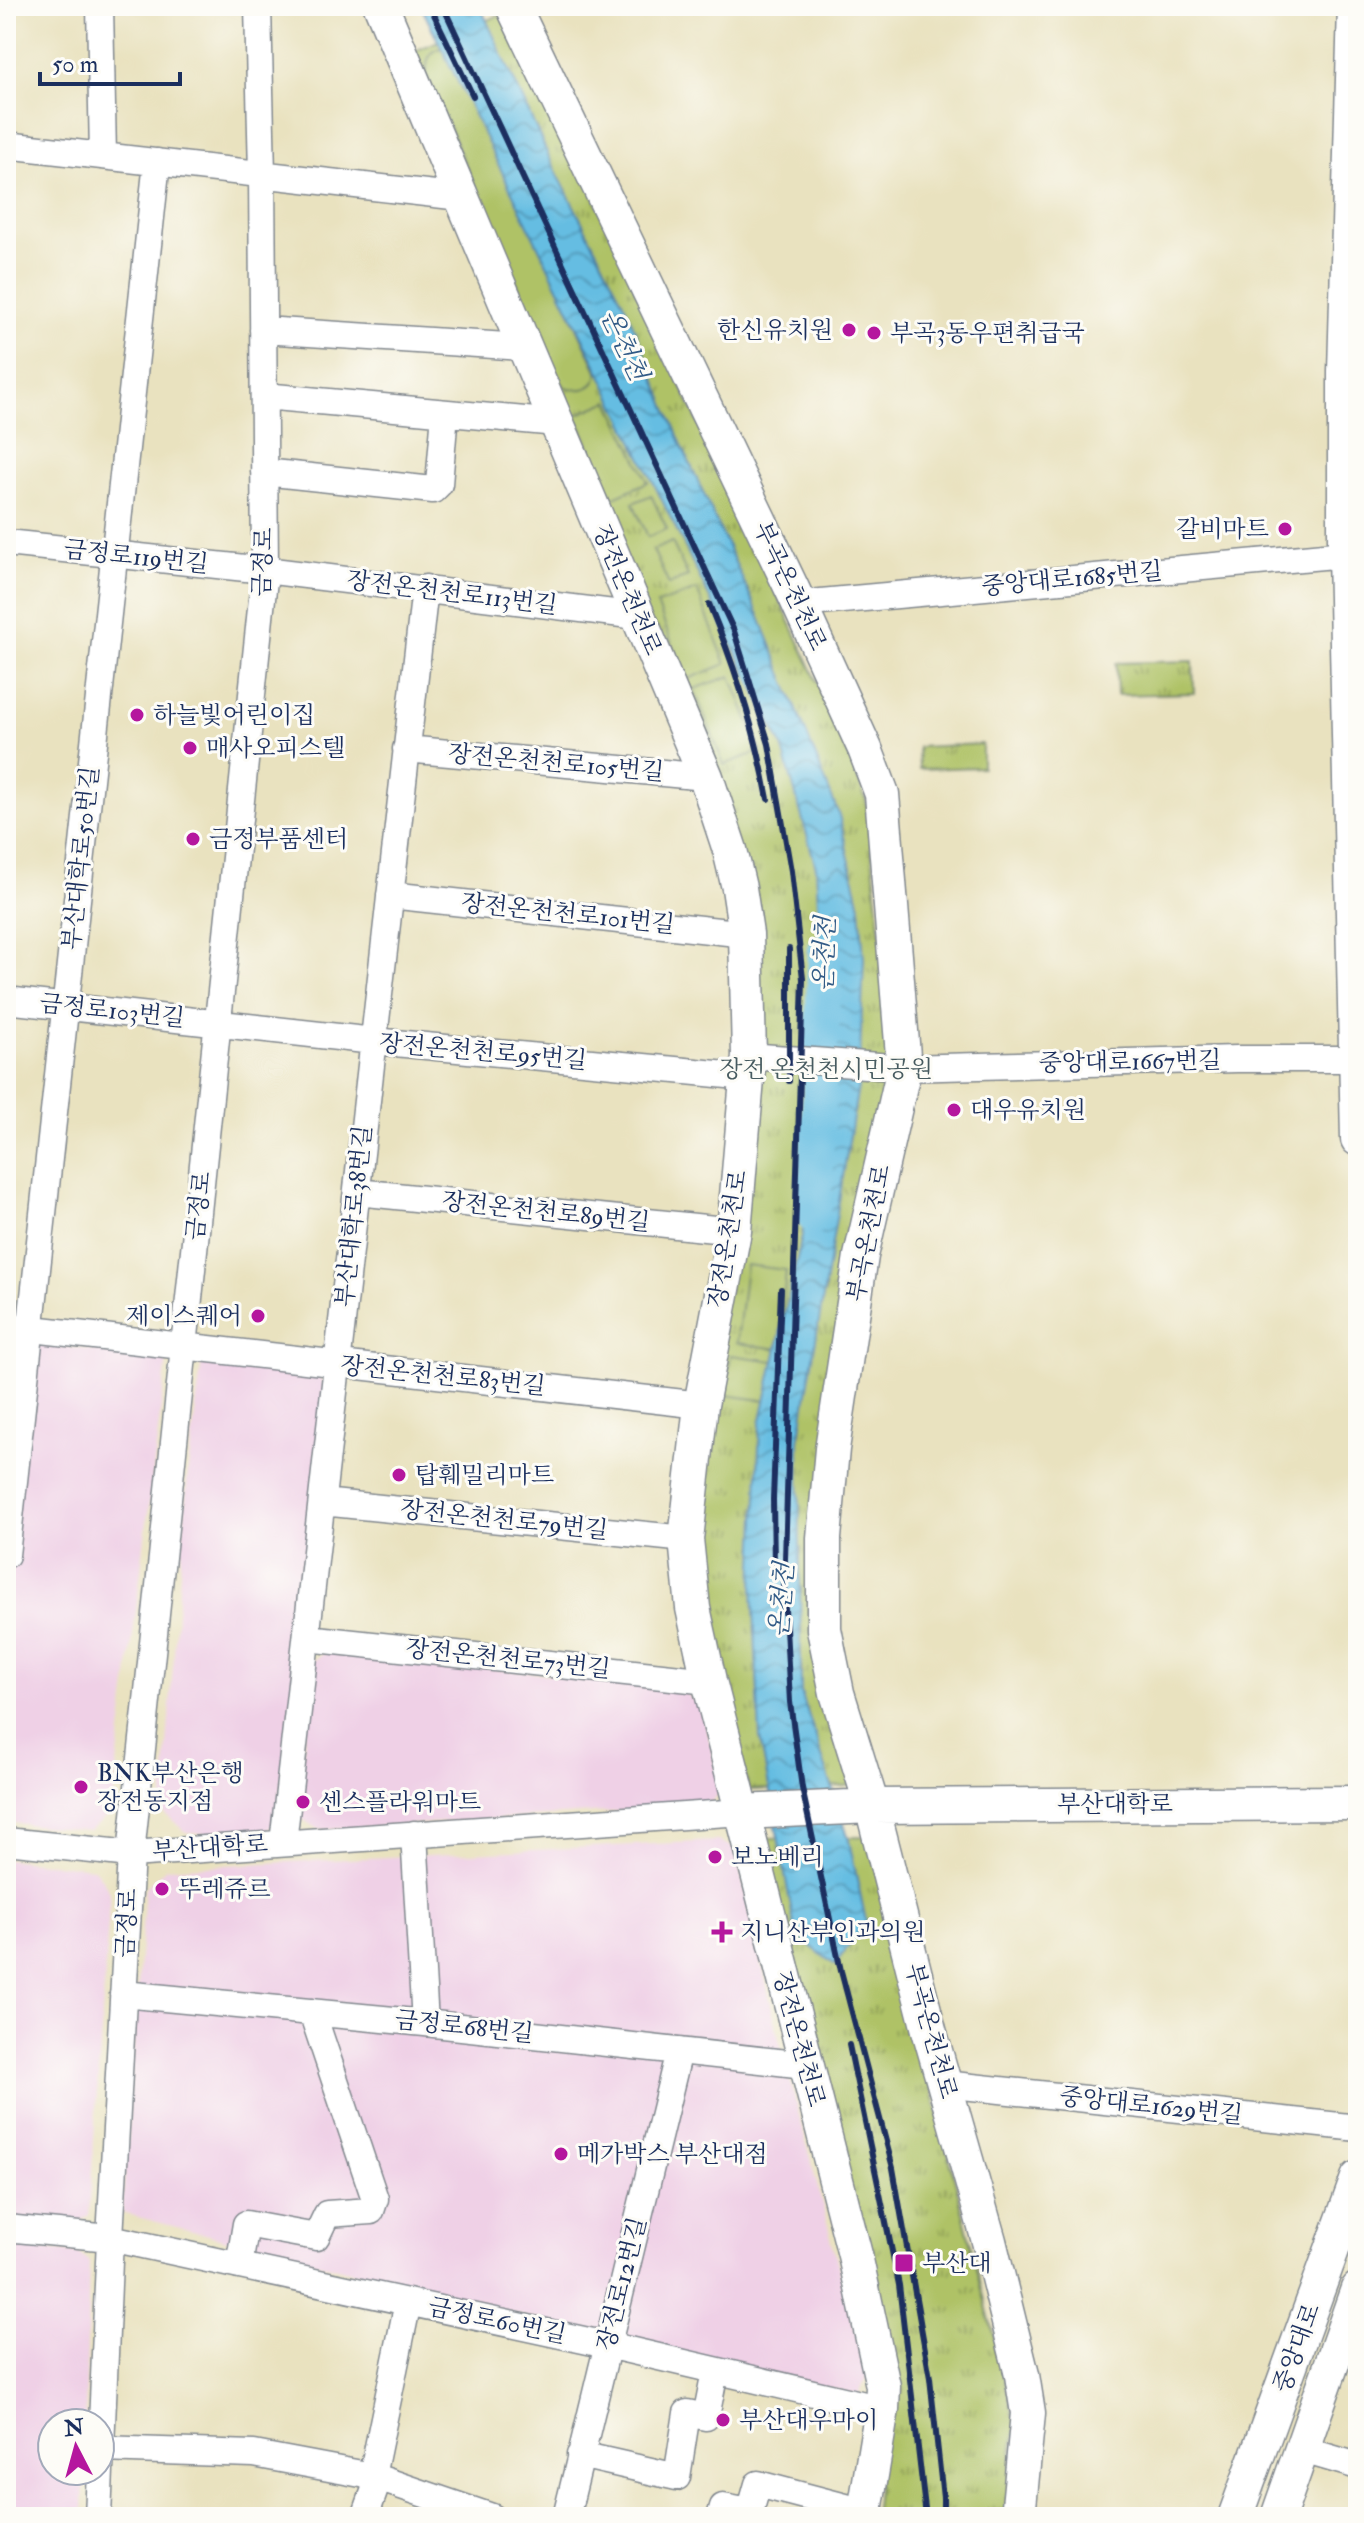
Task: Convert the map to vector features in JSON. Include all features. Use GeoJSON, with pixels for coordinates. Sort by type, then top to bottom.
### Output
{"type":"FeatureCollection","features":[{"type":"Feature","properties":{"kind":"main road","name":"장전온천천로"},"geometry":{"type":"LineString","coordinates":[[381,6],[706,777],[733,863],[746,934],[753,1064],[734,1231],[701,1405],[686,1539],[693,1608],[709,1681],[855,2255],[883,2386],[865,2515]]}},
{"type":"Feature","properties":{"kind":"main road","name":"부곡온천천로"},"geometry":{"type":"LineString","coordinates":[[513,6],[799,604],[881,790],[904,1068],[861,1256],[832,1449],[824,1538],[824,1629],[837,1693],[872,1806],[1022,2375],[1028,2413],[1018,2517]]}},
{"type":"Feature","properties":{"kind":"main road"},"geometry":{"type":"LineString","coordinates":[[1355,6],[1345,372],[1345,554],[1358,1139]]}},
{"type":"Feature","properties":{"kind":"main road","name":"부산대학로"},"geometry":{"type":"LineString","coordinates":[[742,1812],[872,1806],[1358,1803]]}},
{"type":"Feature","properties":{"kind":"main road","name":"중앙대로"},"geometry":{"type":"LineString","coordinates":[[1235,2517],[1358,2178]]}},
{"type":"Feature","properties":{"kind":"main road","name":"중앙대로"},"geometry":{"type":"LineString","coordinates":[[1278,2517],[1358,2289]]}},
{"type":"Feature","properties":{"kind":"street"},"geometry":{"type":"LineString","coordinates":[[100,6],[103,156]]}},
{"type":"Feature","properties":{"kind":"street","name":"금정로"},"geometry":{"type":"LineString","coordinates":[[103,2407],[131,1854],[265,570],[258,6]]}},
{"type":"Feature","properties":{"kind":"street"},"geometry":{"type":"LineString","coordinates":[[6,145],[461,197]]}},
{"type":"Feature","properties":{"kind":"street","name":"부산대학로50번길"},"geometry":{"type":"LineString","coordinates":[[6,1555],[18,1328],[65,1006],[157,162]]}},
{"type":"Feature","properties":{"kind":"street"},"geometry":{"type":"LineString","coordinates":[[263,330],[524,347]]}},
{"type":"Feature","properties":{"kind":"street"},"geometry":{"type":"LineString","coordinates":[[264,396],[557,423]]}},
{"type":"Feature","properties":{"kind":"street"},"geometry":{"type":"LineString","coordinates":[[264,472],[433,490],[439,484],[445,413]]}},
{"type":"Feature","properties":{"kind":"street","name":"금정로119번길"},"geometry":{"type":"LineString","coordinates":[[6,543],[265,570]]}},
{"type":"Feature","properties":{"kind":"street","name":"중앙대로1685번길"},"geometry":{"type":"LineString","coordinates":[[799,604],[1345,554]]}},
{"type":"Feature","properties":{"kind":"street","name":"장전온천천로113번길"},"geometry":{"type":"LineString","coordinates":[[265,570],[638,616]]}},
{"type":"Feature","properties":{"kind":"street","name":"부산대학로38번길"},"geometry":{"type":"LineString","coordinates":[[283,1843],[425,588]]}},
{"type":"Feature","properties":{"kind":"street","name":"장전온천천로105번길"},"geometry":{"type":"LineString","coordinates":[[406,749],[706,777]]}},
{"type":"Feature","properties":{"kind":"street","name":"장전온천천로101번길"},"geometry":{"type":"LineString","coordinates":[[390,895],[746,934]]}},
{"type":"Feature","properties":{"kind":"street","name":"금정로103번길"},"geometry":{"type":"LineString","coordinates":[[6,1000],[218,1023]]}},
{"type":"Feature","properties":{"kind":"street","name":"장전온천천로95번길"},"geometry":{"type":"LineString","coordinates":[[218,1023],[374,1041],[753,1064],[904,1068]]}},
{"type":"Feature","properties":{"kind":"street","name":"중앙대로1667번길"},"geometry":{"type":"LineString","coordinates":[[904,1068],[1357,1059]]}},
{"type":"Feature","properties":{"kind":"street","name":"장전온천천로89번길"},"geometry":{"type":"LineString","coordinates":[[357,1192],[734,1231]]}},
{"type":"Feature","properties":{"kind":"street","name":"장전온천천로83번길"},"geometry":{"type":"LineString","coordinates":[[18,1328],[701,1405]]}},
{"type":"Feature","properties":{"kind":"street","name":"장전온천천로79번길"},"geometry":{"type":"LineString","coordinates":[[322,1502],[686,1539]]}},
{"type":"Feature","properties":{"kind":"street","name":"장전온천천로73번길"},"geometry":{"type":"LineString","coordinates":[[307,1638],[709,1681]]}},
{"type":"Feature","properties":{"kind":"street","name":"부산대학로"},"geometry":{"type":"LineString","coordinates":[[6,1841],[131,1854],[742,1812]]}},
{"type":"Feature","properties":{"kind":"street"},"geometry":{"type":"LineString","coordinates":[[414,1834],[425,2023]]}},
{"type":"Feature","properties":{"kind":"street","name":"금정로68번길"},"geometry":{"type":"LineString","coordinates":[[123,1994],[425,2023],[805,2065]]}},
{"type":"Feature","properties":{"kind":"street"},"geometry":{"type":"LineString","coordinates":[[239,2266],[246,2224],[316,2237],[327,2214],[371,2211],[375,2199],[312,2012]]}},
{"type":"Feature","properties":{"kind":"street","name":"장전로12번길"},"geometry":{"type":"LineString","coordinates":[[566,2517],[679,2051]]}},
{"type":"Feature","properties":{"kind":"street","name":"중앙대로1629번길"},"geometry":{"type":"LineString","coordinates":[[944,2084],[1358,2128]]}},
{"type":"Feature","properties":{"kind":"street"},"geometry":{"type":"LineString","coordinates":[[6,2228],[110,2238]]}},
{"type":"Feature","properties":{"kind":"street","name":"금정로60번길"},"geometry":{"type":"LineString","coordinates":[[110,2238],[607,2345],[882,2409]]}},
{"type":"Feature","properties":{"kind":"street"},"geometry":{"type":"LineString","coordinates":[[365,2517],[375,2489],[372,2476],[408,2302]]}},
{"type":"Feature","properties":{"kind":"street"},"geometry":{"type":"LineString","coordinates":[[580,2455],[677,2477],[687,2413],[706,2417],[715,2371]]}},
{"type":"Feature","properties":{"kind":"street"},"geometry":{"type":"LineString","coordinates":[[116,2449],[254,2454],[372,2476],[482,2516]]}},
{"type":"Feature","properties":{"kind":"street"},"geometry":{"type":"LineString","coordinates":[[1303,2450],[1358,2466]]}},
{"type":"Feature","properties":{"kind":"street"},"geometry":{"type":"LineString","coordinates":[[720,2517],[723,2507],[750,2512],[758,2484],[865,2515]]}},
{"type":"Feature","properties":{"kind":"street","name":"금정로"},"geometry":{"type":"LineString","coordinates":[[98,2517],[99,2487]]}},
{"type":"Feature","properties":{"kind":"shaded area"},"geometry":{"type":"Polygon","coordinates":[[[6,1340],[167,1359],[111,1813],[89,1831],[6,1822],[6,1340]]]}},
{"type":"Feature","properties":{"kind":"shaded area"},"geometry":{"type":"Polygon","coordinates":[[[202,1360],[313,1369],[328,1390],[277,1821],[265,1832],[186,1832],[162,1811],[188,1469],[202,1360]]]}},
{"type":"Feature","properties":{"kind":"shaded area"},"geometry":{"type":"Polygon","coordinates":[[[326,1652],[681,1688],[702,1709],[722,1792],[706,1806],[319,1830],[298,1816],[311,1662],[326,1652]]]}},
{"type":"Feature","properties":{"kind":"shaded area"},"geometry":{"type":"Polygon","coordinates":[[[718,1841],[735,1848],[779,2039],[867,2375],[859,2395],[587,2332],[122,2213],[145,1888],[166,1868],[718,1841]]]}},
{"type":"Feature","properties":{"kind":"shaded area"},"geometry":{"type":"Polygon","coordinates":[[[6,1859],[94,1868],[110,1891],[89,2215],[74,2226],[6,2220],[6,1859]]]}},
{"type":"Feature","properties":{"kind":"shaded area"},"geometry":{"type":"Polygon","coordinates":[[[6,2245],[79,2253],[89,2262],[85,2407],[36,2407],[36,2487],[84,2487],[83,2517],[6,2517],[6,2245]]]}},
{"type":"Feature","properties":{"kind":"green space","name":"장전 온천천시민공원"},"geometry":{"type":"Polygon","coordinates":[[[497,16],[511,16],[834,718],[866,800],[894,1054],[822,1495],[851,1784],[845,1786],[749,1790],[714,1660],[701,1525],[758,926],[410,53],[497,16]]]}},
{"type":"Feature","properties":{"kind":"green space"},"geometry":{"type":"Polygon","coordinates":[[[443,47],[529,222],[598,373],[594,383],[586,388],[565,387],[556,373],[427,77],[429,58],[443,47]]]}},
{"type":"Feature","properties":{"kind":"green space"},"geometry":{"type":"Polygon","coordinates":[[[609,401],[648,482],[612,498],[576,415],[609,401]]]}},
{"type":"Feature","properties":{"kind":"green space"},"geometry":{"type":"Polygon","coordinates":[[[651,495],[667,529],[648,537],[633,503],[651,495]]]}},
{"type":"Feature","properties":{"kind":"green space"},"geometry":{"type":"Polygon","coordinates":[[[672,542],[688,576],[669,585],[653,550],[672,542]]]}},
{"type":"Feature","properties":{"kind":"green space"},"geometry":{"type":"Polygon","coordinates":[[[697,590],[726,664],[686,680],[657,604],[697,590]]]}},
{"type":"Feature","properties":{"kind":"green space"},"geometry":{"type":"Polygon","coordinates":[[[1193,661],[1194,693],[1117,695],[1116,663],[1193,661]]]}},
{"type":"Feature","properties":{"kind":"green space"},"geometry":{"type":"Polygon","coordinates":[[[731,676],[761,751],[724,765],[694,689],[731,676]]]}},
{"type":"Feature","properties":{"kind":"green space"},"geometry":{"type":"Polygon","coordinates":[[[982,744],[982,767],[919,769],[918,747],[982,744]]]}},
{"type":"Feature","properties":{"kind":"green space"},"geometry":{"type":"Polygon","coordinates":[[[746,1265],[786,1270],[779,1349],[737,1343],[746,1265]]]}},
{"type":"Feature","properties":{"kind":"green space"},"geometry":{"type":"Polygon","coordinates":[[[731,1355],[774,1361],[770,1401],[725,1395],[731,1355]]]}},
{"type":"Feature","properties":{"kind":"green space"},"geometry":{"type":"Polygon","coordinates":[[[869,1837],[1016,2425],[1004,2517],[874,2517],[883,2432],[763,1838],[869,1837]]]}},
{"type":"Feature","properties":{"kind":"water","name":"온천천"},"geometry":{"type":"Polygon","coordinates":[[[421,6],[480,6],[550,159],[626,308],[683,448],[759,615],[839,815],[860,906],[864,959],[859,1081],[799,1441],[801,1692],[848,1836],[866,1921],[835,1965],[796,1935],[760,1738],[753,1588],[760,1424],[829,1116],[816,867],[782,746],[421,6]]]}},
{"type":"Feature","properties":{"kind":"waterway","name":"온천천"},"geometry":{"type":"LineString","coordinates":[[814,1217],[825,950]]}},
{"type":"Feature","properties":{"kind":"railway"},"geometry":{"type":"LineString","coordinates":[[430,6],[473,96]]}},
{"type":"Feature","properties":{"kind":"railway"},"geometry":{"type":"LineString","coordinates":[[443,6],[734,631],[769,744],[791,871],[803,979],[784,1591],[790,1702],[802,1788],[841,1971],[893,2168],[930,2378],[943,2517]]}},
{"type":"Feature","properties":{"kind":"railway"},"geometry":{"type":"LineString","coordinates":[[709,604],[744,700],[768,799]]}},
{"type":"Feature","properties":{"kind":"railway"},"geometry":{"type":"LineString","coordinates":[[789,949],[789,1081]]}},
{"type":"Feature","properties":{"kind":"railway"},"geometry":{"type":"LineString","coordinates":[[774,1565],[773,1499],[781,1289]]}},
{"type":"Feature","properties":{"kind":"railway"},"geometry":{"type":"LineString","coordinates":[[849,2045],[899,2285],[926,2517]]}},
{"type":"Feature","properties":{"kind":"place","name":"한신유치원"},"geometry":{"type":"Point","coordinates":[849,330]}},
{"type":"Feature","properties":{"kind":"place","name":"부곡3동우편취급국"},"geometry":{"type":"Point","coordinates":[874,333]}},
{"type":"Feature","properties":{"kind":"place","name":"갈비마트"},"geometry":{"type":"Point","coordinates":[1285,529]}},
{"type":"Feature","properties":{"kind":"place","name":"하늘빛어린이집"},"geometry":{"type":"Point","coordinates":[137,715]}},
{"type":"Feature","properties":{"kind":"place","name":"매사오피스텔"},"geometry":{"type":"Point","coordinates":[190,748]}},
{"type":"Feature","properties":{"kind":"place","name":"금정부품센터"},"geometry":{"type":"Point","coordinates":[193,839]}},
{"type":"Feature","properties":{"kind":"place","name":"대우유치원"},"geometry":{"type":"Point","coordinates":[954,1110]}},
{"type":"Feature","properties":{"kind":"place","name":"제이스퀘어"},"geometry":{"type":"Point","coordinates":[258,1316]}},
{"type":"Feature","properties":{"kind":"place","name":"탑훼밀리마트"},"geometry":{"type":"Point","coordinates":[399,1475]}},
{"type":"Feature","properties":{"kind":"place","name":"BNK부산은행 장전동지점"},"geometry":{"type":"Point","coordinates":[81,1787]}},
{"type":"Feature","properties":{"kind":"place","name":"센스플라워마트"},"geometry":{"type":"Point","coordinates":[303,1802]}},
{"type":"Feature","properties":{"kind":"place","name":"보노베리"},"geometry":{"type":"Point","coordinates":[715,1857]}},
{"type":"Feature","properties":{"kind":"place","name":"뚜레쥬르"},"geometry":{"type":"Point","coordinates":[162,1889]}},
{"type":"Feature","properties":{"kind":"place","name":"지니산부인과의원"},"geometry":{"type":"Point","coordinates":[722,1932]}},
{"type":"Feature","properties":{"kind":"place","name":"메가박스 부산대점"},"geometry":{"type":"Point","coordinates":[561,2154]}},
{"type":"Feature","properties":{"kind":"place","name":"부산대"},"geometry":{"type":"Point","coordinates":[904,2263]}},
{"type":"Feature","properties":{"kind":"place","name":"부산대우마이"},"geometry":{"type":"Point","coordinates":[723,2420]}}]}
